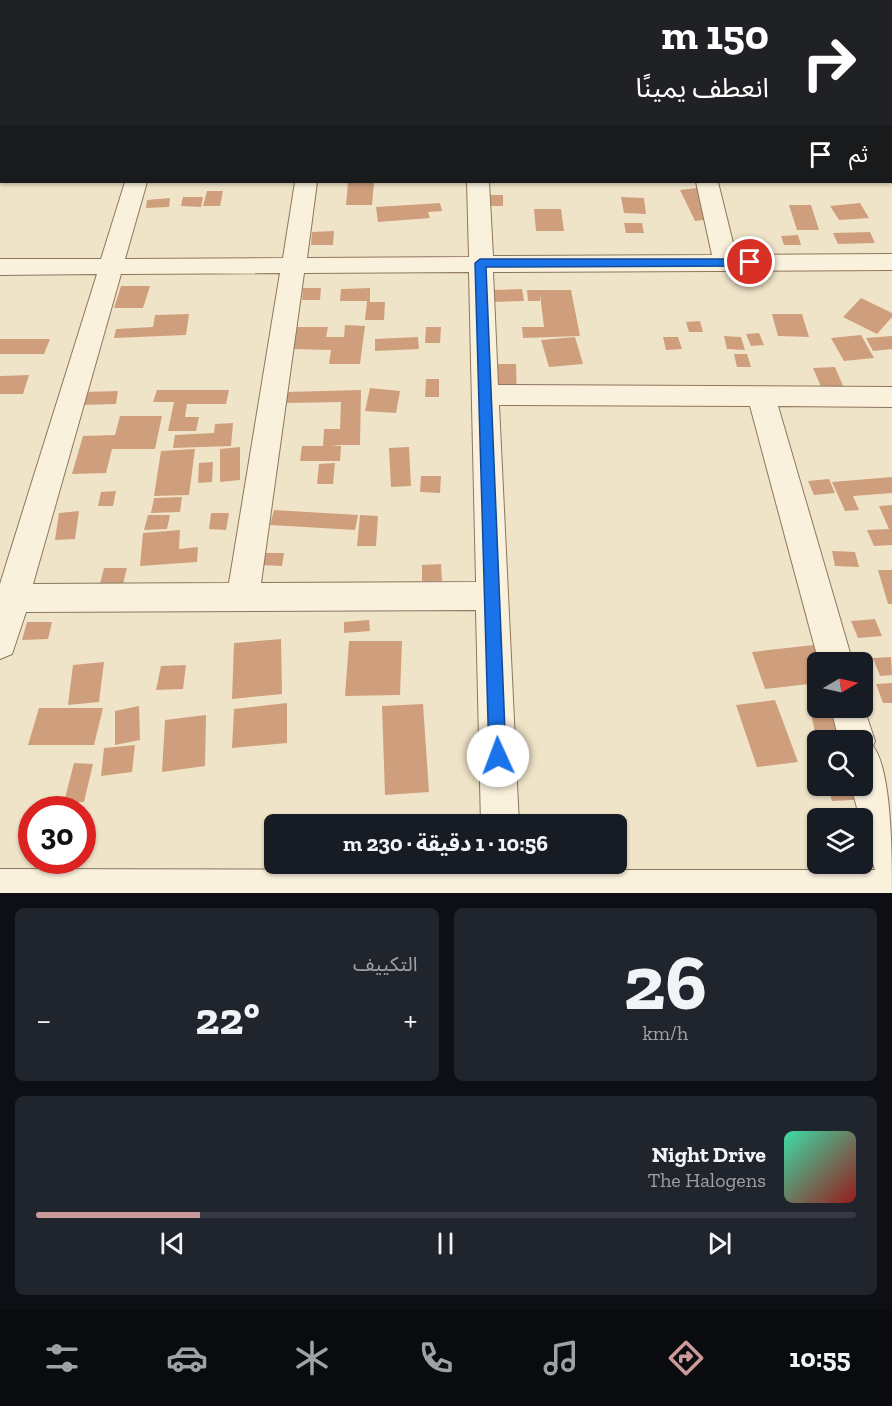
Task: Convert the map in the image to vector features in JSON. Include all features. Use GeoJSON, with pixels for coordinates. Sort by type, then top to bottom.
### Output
{"type":"FeatureCollection","features":[{"type":"Feature","properties":{"kind":"street"},"geometry":{"type":"LineString","coordinates":[[0,644],[7,598],[136,183]]}},
{"type":"Feature","properties":{"kind":"street"},"geometry":{"type":"LineString","coordinates":[[243,597],[306,183]]}},
{"type":"Feature","properties":{"kind":"street"},"geometry":{"type":"LineString","coordinates":[[478,183],[500,814]]}},
{"type":"Feature","properties":{"kind":"street"},"geometry":{"type":"LineString","coordinates":[[707,183],[726,262]]}},
{"type":"Feature","properties":{"kind":"street"},"geometry":{"type":"LineString","coordinates":[[0,267],[892,262]]}},
{"type":"Feature","properties":{"kind":"street"},"geometry":{"type":"LineString","coordinates":[[485,395],[892,397]]}},
{"type":"Feature","properties":{"kind":"street"},"geometry":{"type":"LineString","coordinates":[[761,396],[833,652]]}},
{"type":"Feature","properties":{"kind":"street"},"geometry":{"type":"LineString","coordinates":[[7,598],[492,596]]}},
{"type":"Feature","properties":{"kind":"street"},"geometry":{"type":"LineString","coordinates":[[872,796],[892,865]]}},
{"type":"Feature","properties":{"kind":"street"},"geometry":{"type":"LineString","coordinates":[[0,888],[231,891],[502,877],[572,891],[892,890]]}},
{"type":"Feature","properties":{"kind":"building"},"geometry":{"type":"Polygon","coordinates":[[[348,183],[374,183],[372,205],[346,205],[348,183]]]}},
{"type":"Feature","properties":{"kind":"building"},"geometry":{"type":"Polygon","coordinates":[[[697,188],[713,219],[695,221],[680,190],[697,188]]]}},
{"type":"Feature","properties":{"kind":"building"},"geometry":{"type":"Polygon","coordinates":[[[207,191],[223,191],[220,206],[203,206],[207,191]]]}},
{"type":"Feature","properties":{"kind":"building"},"geometry":{"type":"Polygon","coordinates":[[[489,195],[503,195],[503,206],[490,206],[489,195]]]}},
{"type":"Feature","properties":{"kind":"building"},"geometry":{"type":"Polygon","coordinates":[[[183,197],[203,197],[201,207],[181,206],[183,197]]]}},
{"type":"Feature","properties":{"kind":"building"},"geometry":{"type":"Polygon","coordinates":[[[621,197],[644,198],[646,214],[624,213],[621,197]]]}},
{"type":"Feature","properties":{"kind":"building"},"geometry":{"type":"Polygon","coordinates":[[[170,198],[169,207],[146,208],[147,200],[170,198]]]}},
{"type":"Feature","properties":{"kind":"building"},"geometry":{"type":"Polygon","coordinates":[[[440,203],[442,211],[428,212],[430,218],[378,222],[376,207],[440,203]]]}},
{"type":"Feature","properties":{"kind":"building"},"geometry":{"type":"Polygon","coordinates":[[[860,203],[869,218],[839,220],[830,206],[860,203]]]}},
{"type":"Feature","properties":{"kind":"building"},"geometry":{"type":"Polygon","coordinates":[[[789,205],[811,205],[819,230],[797,230],[789,205]]]}},
{"type":"Feature","properties":{"kind":"building"},"geometry":{"type":"Polygon","coordinates":[[[534,209],[561,209],[564,231],[536,231],[534,209]]]}},
{"type":"Feature","properties":{"kind":"building"},"geometry":{"type":"Polygon","coordinates":[[[624,223],[642,223],[644,233],[626,233],[624,223]]]}},
{"type":"Feature","properties":{"kind":"building"},"geometry":{"type":"Polygon","coordinates":[[[334,231],[333,245],[311,245],[312,232],[334,231]]]}},
{"type":"Feature","properties":{"kind":"building"},"geometry":{"type":"Polygon","coordinates":[[[870,232],[875,243],[838,244],[833,233],[870,232]]]}},
{"type":"Feature","properties":{"kind":"building"},"geometry":{"type":"Polygon","coordinates":[[[798,235],[801,245],[784,245],[781,236],[798,235]]]}},
{"type":"Feature","properties":{"kind":"building"},"geometry":{"type":"Polygon","coordinates":[[[121,286],[150,286],[143,308],[114,308],[121,286]]]}},
{"type":"Feature","properties":{"kind":"building"},"geometry":{"type":"Polygon","coordinates":[[[303,288],[321,288],[320,300],[302,300],[303,288]]]}},
{"type":"Feature","properties":{"kind":"building"},"geometry":{"type":"Polygon","coordinates":[[[370,288],[370,302],[385,302],[384,320],[365,320],[367,301],[340,301],[341,289],[370,288]]]}},
{"type":"Feature","properties":{"kind":"building"},"geometry":{"type":"Polygon","coordinates":[[[522,289],[524,301],[493,302],[492,290],[522,289]]]}},
{"type":"Feature","properties":{"kind":"building"},"geometry":{"type":"Polygon","coordinates":[[[527,290],[571,290],[580,336],[523,338],[522,327],[544,327],[540,294],[540,301],[528,301],[527,290]]]}},
{"type":"Feature","properties":{"kind":"building"},"geometry":{"type":"Polygon","coordinates":[[[861,298],[892,313],[892,317],[877,334],[843,317],[861,298]]]}},
{"type":"Feature","properties":{"kind":"building"},"geometry":{"type":"Polygon","coordinates":[[[189,314],[186,335],[114,338],[116,329],[153,327],[155,315],[189,314]]]}},
{"type":"Feature","properties":{"kind":"building"},"geometry":{"type":"Polygon","coordinates":[[[772,314],[802,314],[809,337],[778,336],[772,314]]]}},
{"type":"Feature","properties":{"kind":"building"},"geometry":{"type":"Polygon","coordinates":[[[700,321],[703,332],[689,332],[686,322],[700,321]]]}},
{"type":"Feature","properties":{"kind":"building"},"geometry":{"type":"Polygon","coordinates":[[[345,325],[365,326],[360,364],[329,364],[331,350],[293,349],[297,327],[328,327],[326,337],[344,337],[345,325]]]}},
{"type":"Feature","properties":{"kind":"building"},"geometry":{"type":"Polygon","coordinates":[[[426,327],[441,327],[440,343],[425,343],[426,327]]]}},
{"type":"Feature","properties":{"kind":"building"},"geometry":{"type":"Polygon","coordinates":[[[759,333],[764,345],[751,346],[746,334],[759,333]]]}},
{"type":"Feature","properties":{"kind":"building"},"geometry":{"type":"Polygon","coordinates":[[[861,335],[874,358],[844,361],[831,338],[861,335]]]}},
{"type":"Feature","properties":{"kind":"building"},"geometry":{"type":"Polygon","coordinates":[[[724,336],[741,337],[745,350],[727,349],[724,336]]]}},
{"type":"Feature","properties":{"kind":"building"},"geometry":{"type":"Polygon","coordinates":[[[892,336],[892,349],[873,351],[866,338],[892,336]]]}},
{"type":"Feature","properties":{"kind":"building"},"geometry":{"type":"Polygon","coordinates":[[[418,337],[419,349],[375,351],[375,339],[418,337]]]}},
{"type":"Feature","properties":{"kind":"building"},"geometry":{"type":"Polygon","coordinates":[[[575,337],[583,364],[549,367],[541,340],[575,337]]]}},
{"type":"Feature","properties":{"kind":"building"},"geometry":{"type":"Polygon","coordinates":[[[663,337],[678,337],[682,349],[666,350],[663,337]]]}},
{"type":"Feature","properties":{"kind":"building"},"geometry":{"type":"Polygon","coordinates":[[[0,339],[50,339],[44,354],[0,354],[0,339]]]}},
{"type":"Feature","properties":{"kind":"building"},"geometry":{"type":"Polygon","coordinates":[[[734,354],[747,354],[751,367],[737,367],[734,354]]]}},
{"type":"Feature","properties":{"kind":"building"},"geometry":{"type":"Polygon","coordinates":[[[497,364],[516,364],[517,399],[498,399],[497,364]]]}},
{"type":"Feature","properties":{"kind":"building"},"geometry":{"type":"Polygon","coordinates":[[[835,367],[844,388],[822,389],[813,368],[835,367]]]}},
{"type":"Feature","properties":{"kind":"building"},"geometry":{"type":"Polygon","coordinates":[[[29,375],[23,394],[0,394],[0,376],[29,375]]]}},
{"type":"Feature","properties":{"kind":"building"},"geometry":{"type":"Polygon","coordinates":[[[426,379],[439,379],[439,397],[425,397],[426,379]]]}},
{"type":"Feature","properties":{"kind":"building"},"geometry":{"type":"Polygon","coordinates":[[[370,388],[400,391],[396,413],[365,411],[370,388]]]}},
{"type":"Feature","properties":{"kind":"building"},"geometry":{"type":"Polygon","coordinates":[[[157,390],[229,390],[226,404],[187,404],[185,417],[199,417],[196,431],[168,431],[174,402],[153,402],[157,390]]]}},
{"type":"Feature","properties":{"kind":"building"},"geometry":{"type":"Polygon","coordinates":[[[361,390],[360,445],[331,445],[341,446],[340,461],[300,461],[302,446],[323,446],[324,429],[340,429],[341,402],[285,403],[286,392],[361,390]]]}},
{"type":"Feature","properties":{"kind":"building"},"geometry":{"type":"Polygon","coordinates":[[[118,391],[116,404],[81,405],[84,392],[118,391]]]}},
{"type":"Feature","properties":{"kind":"building"},"geometry":{"type":"Polygon","coordinates":[[[120,416],[162,416],[155,449],[112,449],[106,473],[72,474],[83,436],[115,435],[120,416]]]}},
{"type":"Feature","properties":{"kind":"building"},"geometry":{"type":"Polygon","coordinates":[[[233,423],[231,446],[173,448],[175,435],[214,433],[215,424],[233,423]]]}},
{"type":"Feature","properties":{"kind":"building"},"geometry":{"type":"Polygon","coordinates":[[[240,447],[240,480],[220,482],[220,449],[240,447]]]}},
{"type":"Feature","properties":{"kind":"building"},"geometry":{"type":"Polygon","coordinates":[[[409,447],[411,486],[391,487],[389,448],[409,447]]]}},
{"type":"Feature","properties":{"kind":"building"},"geometry":{"type":"Polygon","coordinates":[[[195,449],[189,495],[154,496],[161,451],[195,449]]]}},
{"type":"Feature","properties":{"kind":"building"},"geometry":{"type":"Polygon","coordinates":[[[213,462],[212,482],[198,483],[199,463],[213,462]]]}},
{"type":"Feature","properties":{"kind":"building"},"geometry":{"type":"Polygon","coordinates":[[[335,463],[333,484],[317,484],[319,464],[335,463]]]}},
{"type":"Feature","properties":{"kind":"building"},"geometry":{"type":"Polygon","coordinates":[[[421,476],[441,476],[440,493],[420,492],[421,476]]]}},
{"type":"Feature","properties":{"kind":"building"},"geometry":{"type":"Polygon","coordinates":[[[892,477],[892,493],[853,496],[859,510],[845,511],[832,482],[892,477]]]}},
{"type":"Feature","properties":{"kind":"building"},"geometry":{"type":"Polygon","coordinates":[[[829,479],[835,493],[814,495],[808,481],[829,479]]]}},
{"type":"Feature","properties":{"kind":"building"},"geometry":{"type":"Polygon","coordinates":[[[116,491],[113,506],[98,506],[101,492],[116,491]]]}},
{"type":"Feature","properties":{"kind":"building"},"geometry":{"type":"Polygon","coordinates":[[[182,497],[180,512],[151,513],[154,498],[182,497]]]}},
{"type":"Feature","properties":{"kind":"building"},"geometry":{"type":"Polygon","coordinates":[[[892,505],[892,545],[874,546],[867,530],[889,529],[879,506],[892,505]]]}},
{"type":"Feature","properties":{"kind":"building"},"geometry":{"type":"Polygon","coordinates":[[[274,510],[358,515],[355,530],[270,525],[274,510]]]}},
{"type":"Feature","properties":{"kind":"building"},"geometry":{"type":"Polygon","coordinates":[[[79,511],[75,539],[55,540],[59,513],[79,511]]]}},
{"type":"Feature","properties":{"kind":"building"},"geometry":{"type":"Polygon","coordinates":[[[211,513],[229,513],[226,530],[209,529],[211,513]]]}},
{"type":"Feature","properties":{"kind":"building"},"geometry":{"type":"Polygon","coordinates":[[[148,515],[170,515],[167,529],[144,530],[148,515]]]}},
{"type":"Feature","properties":{"kind":"building"},"geometry":{"type":"Polygon","coordinates":[[[360,515],[378,516],[376,546],[357,546],[360,515]]]}},
{"type":"Feature","properties":{"kind":"building"},"geometry":{"type":"Polygon","coordinates":[[[180,530],[179,549],[198,547],[197,562],[140,566],[143,533],[180,530]]]}},
{"type":"Feature","properties":{"kind":"building"},"geometry":{"type":"Polygon","coordinates":[[[832,551],[855,552],[859,567],[835,566],[832,551]]]}},
{"type":"Feature","properties":{"kind":"building"},"geometry":{"type":"Polygon","coordinates":[[[262,553],[284,553],[282,566],[260,565],[262,553]]]}},
{"type":"Feature","properties":{"kind":"building"},"geometry":{"type":"Polygon","coordinates":[[[441,564],[442,581],[422,581],[422,565],[441,564]]]}},
{"type":"Feature","properties":{"kind":"building"},"geometry":{"type":"Polygon","coordinates":[[[104,568],[127,568],[123,584],[100,584],[104,568]]]}},
{"type":"Feature","properties":{"kind":"building"},"geometry":{"type":"Polygon","coordinates":[[[878,570],[892,570],[892,604],[888,604],[878,570]]]}},
{"type":"Feature","properties":{"kind":"building"},"geometry":{"type":"Polygon","coordinates":[[[875,619],[882,636],[858,638],[851,621],[875,619]]]}},
{"type":"Feature","properties":{"kind":"building"},"geometry":{"type":"Polygon","coordinates":[[[369,620],[370,631],[344,633],[344,622],[369,620]]]}},
{"type":"Feature","properties":{"kind":"building"},"geometry":{"type":"Polygon","coordinates":[[[27,622],[52,622],[48,639],[22,640],[27,622]]]}},
{"type":"Feature","properties":{"kind":"building"},"geometry":{"type":"Polygon","coordinates":[[[281,639],[282,694],[232,699],[234,643],[281,639]]]}},
{"type":"Feature","properties":{"kind":"building"},"geometry":{"type":"Polygon","coordinates":[[[349,641],[402,641],[400,695],[345,696],[349,641]]]}},
{"type":"Feature","properties":{"kind":"building"},"geometry":{"type":"Polygon","coordinates":[[[814,645],[816,652],[807,652],[807,684],[765,689],[752,652],[814,645]]]}},
{"type":"Feature","properties":{"kind":"building"},"geometry":{"type":"Polygon","coordinates":[[[891,657],[892,675],[880,676],[873,658],[891,657]]]}},
{"type":"Feature","properties":{"kind":"building"},"geometry":{"type":"Polygon","coordinates":[[[104,662],[99,702],[68,705],[73,665],[104,662]]]}},
{"type":"Feature","properties":{"kind":"building"},"geometry":{"type":"Polygon","coordinates":[[[186,665],[183,689],[156,690],[161,666],[186,665]]]}},
{"type":"Feature","properties":{"kind":"building"},"geometry":{"type":"Polygon","coordinates":[[[892,683],[892,703],[883,703],[876,684],[892,683]]]}},
{"type":"Feature","properties":{"kind":"building"},"geometry":{"type":"Polygon","coordinates":[[[775,700],[798,762],[757,767],[736,705],[775,700]]]}},
{"type":"Feature","properties":{"kind":"building"},"geometry":{"type":"Polygon","coordinates":[[[287,703],[287,743],[232,748],[234,709],[287,703]]]}},
{"type":"Feature","properties":{"kind":"building"},"geometry":{"type":"Polygon","coordinates":[[[423,704],[429,792],[385,795],[382,706],[423,704]]]}},
{"type":"Feature","properties":{"kind":"building"},"geometry":{"type":"Polygon","coordinates":[[[139,706],[140,740],[115,745],[115,711],[139,706]]]}},
{"type":"Feature","properties":{"kind":"building"},"geometry":{"type":"Polygon","coordinates":[[[39,708],[103,708],[94,745],[28,745],[39,708]]]}},
{"type":"Feature","properties":{"kind":"building"},"geometry":{"type":"Polygon","coordinates":[[[206,715],[205,766],[162,772],[165,720],[206,715]]]}},
{"type":"Feature","properties":{"kind":"building"},"geometry":{"type":"Polygon","coordinates":[[[812,718],[835,718],[838,730],[815,730],[812,718]]]}},
{"type":"Feature","properties":{"kind":"building"},"geometry":{"type":"Polygon","coordinates":[[[135,745],[132,772],[101,776],[104,748],[135,745]]]}},
{"type":"Feature","properties":{"kind":"building"},"geometry":{"type":"Polygon","coordinates":[[[74,763],[93,764],[85,796],[66,796],[74,763]]]}},
{"type":"Feature","properties":{"kind":"building"},"geometry":{"type":"Polygon","coordinates":[[[830,796],[867,796],[869,799],[832,801],[830,796]]]}},
{"type":"Feature","properties":{"kind":"route"},"geometry":{"type":"LineString","coordinates":[[498,756],[480,263],[750,262]]}}]}
